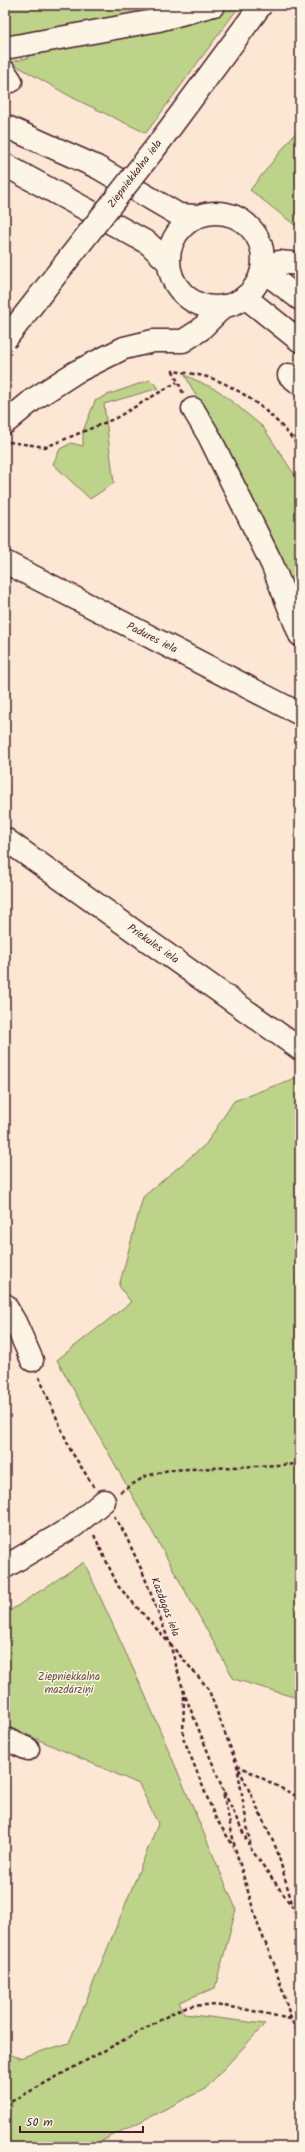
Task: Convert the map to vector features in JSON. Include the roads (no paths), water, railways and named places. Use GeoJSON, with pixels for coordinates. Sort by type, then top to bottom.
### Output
{"type":"FeatureCollection","features":[{"type":"Feature","properties":{"kind":"main road"},"geometry":{"type":"LineString","coordinates":[[5,48],[159,20],[214,5]]}},
{"type":"Feature","properties":{"kind":"main road","name":"Ziepniekkalna iela"},"geometry":{"type":"LineString","coordinates":[[5,340],[151,154],[261,5]]}},
{"type":"Feature","properties":{"kind":"main road"},"geometry":{"type":"LineString","coordinates":[[5,126],[97,167],[179,215],[197,216],[220,212],[242,220],[257,236],[263,259],[262,270],[258,280],[244,297],[224,306],[200,330],[183,341],[153,341],[124,348],[76,372],[34,400],[5,423]]}},
{"type":"Feature","properties":{"kind":"main road"},"geometry":{"type":"LineString","coordinates":[[5,165],[148,243],[168,262]]}},
{"type":"Feature","properties":{"kind":"main road"},"geometry":{"type":"LineString","coordinates":[[197,216],[183,225],[173,239],[168,262],[172,278],[182,293],[201,305],[224,306]]}},
{"type":"Feature","properties":{"kind":"main road"},"geometry":{"type":"LineString","coordinates":[[262,270],[279,262],[300,264]]}},
{"type":"Feature","properties":{"kind":"main road"},"geometry":{"type":"LineString","coordinates":[[262,270],[300,299]]}},
{"type":"Feature","properties":{"kind":"main road"},"geometry":{"type":"LineString","coordinates":[[244,297],[300,341]]}},
{"type":"Feature","properties":{"kind":"main road"},"geometry":{"type":"LineString","coordinates":[[193,409],[209,436],[272,564],[300,634]]}},
{"type":"Feature","properties":{"kind":"main road","name":"Padures iela"},"geometry":{"type":"LineString","coordinates":[[5,562],[300,714]]}},
{"type":"Feature","properties":{"kind":"main road","name":"Priekules iela"},"geometry":{"type":"LineString","coordinates":[[5,839],[300,1049]]}},
{"type":"Feature","properties":{"kind":"main road"},"geometry":{"type":"LineString","coordinates":[[5,1305],[15,1322],[32,1360]]}},
{"type":"Feature","properties":{"kind":"main road"},"geometry":{"type":"LineString","coordinates":[[5,1567],[74,1526],[97,1506]]}},
{"type":"Feature","properties":{"kind":"main road"},"geometry":{"type":"LineString","coordinates":[[5,1739],[28,1749]]}},
{"type":"Feature","properties":{"kind":"park label","name":"Ziepniekkalna mazdārziņi"},"geometry":{"type":"Point","coordinates":[69,1683]}}]}
